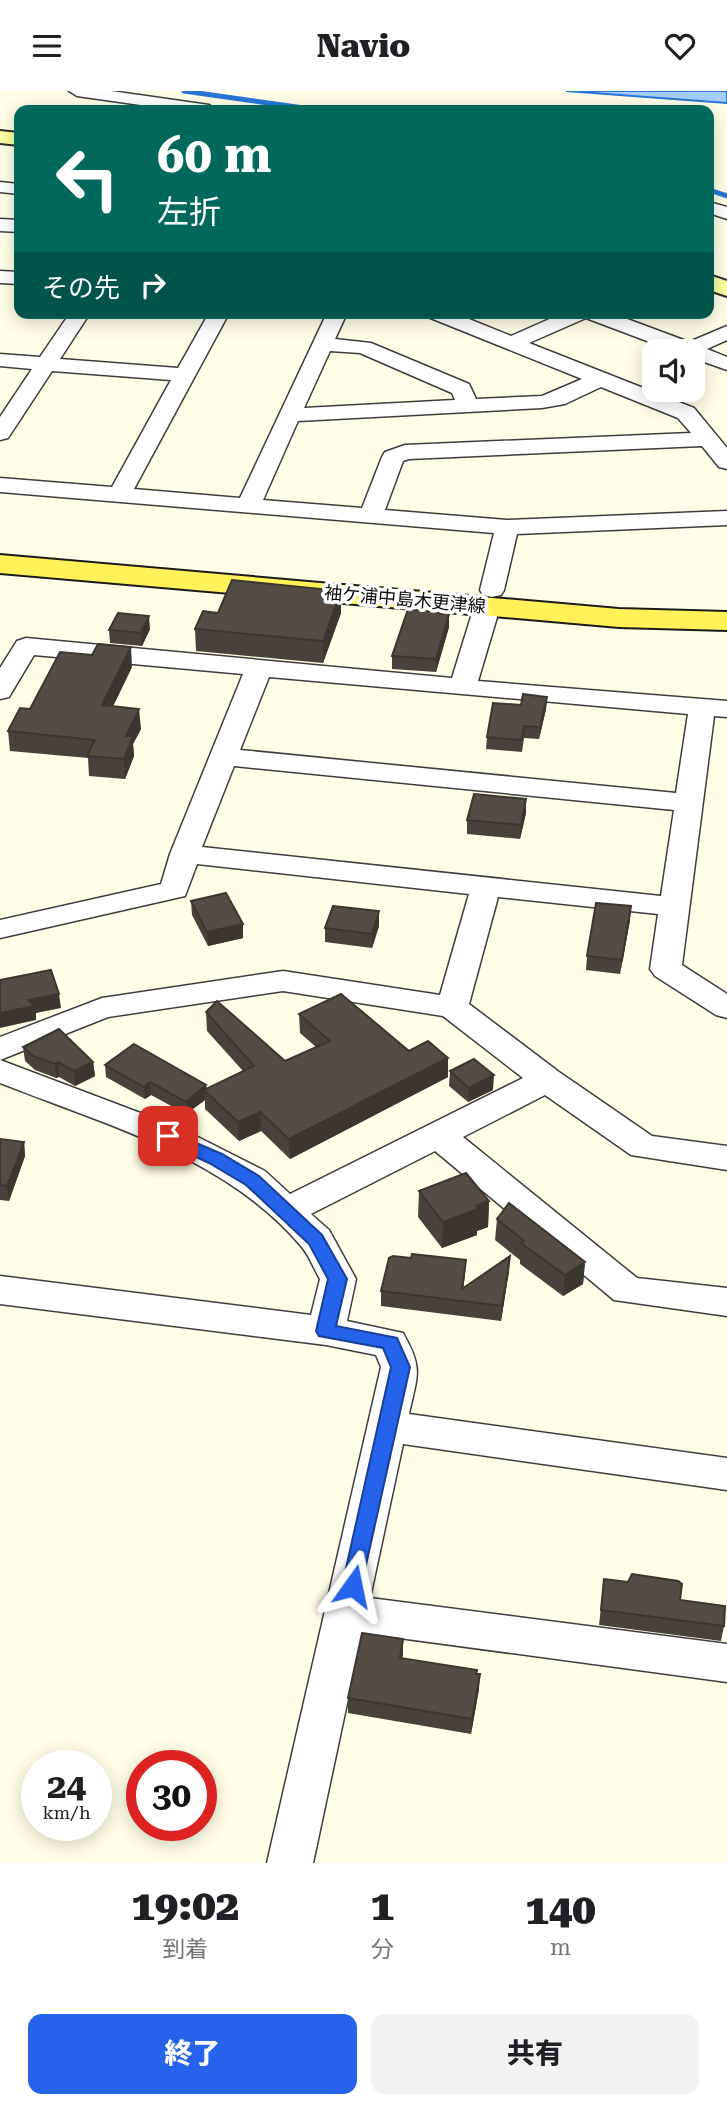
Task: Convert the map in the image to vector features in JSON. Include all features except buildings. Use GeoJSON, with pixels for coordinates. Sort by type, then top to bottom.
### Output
{"type":"FeatureCollection","features":[{"type":"Feature","properties":{"kind":"main road","name":"袖ケ浦中島木更津線"},"geometry":{"type":"LineString","coordinates":[[0,548],[490,599],[619,618],[727,621]]}},
{"type":"Feature","properties":{"kind":"main road","name":"袖ケ浦中島木更津線"},"geometry":{"type":"LineString","coordinates":[[0,563],[490,599],[727,606]]}},
{"type":"Feature","properties":{"kind":"street"},"geometry":{"type":"LineString","coordinates":[[76,91],[174,105]]}},
{"type":"Feature","properties":{"kind":"street"},"geometry":{"type":"LineString","coordinates":[[0,433],[76,319]]}},
{"type":"Feature","properties":{"kind":"street"},"geometry":{"type":"LineString","coordinates":[[119,495],[216,319]]}},
{"type":"Feature","properties":{"kind":"street"},"geometry":{"type":"LineString","coordinates":[[248,506],[334,319]]}},
{"type":"Feature","properties":{"kind":"street"},"geometry":{"type":"LineString","coordinates":[[451,319],[686,413],[727,462]]}},
{"type":"Feature","properties":{"kind":"street"},"geometry":{"type":"LineString","coordinates":[[513,343],[567,319]]}},
{"type":"Feature","properties":{"kind":"street"},"geometry":{"type":"LineString","coordinates":[[608,319],[660,339]]}},
{"type":"Feature","properties":{"kind":"street"},"geometry":{"type":"LineString","coordinates":[[705,342],[727,332]]}},
{"type":"Feature","properties":{"kind":"street"},"geometry":{"type":"LineString","coordinates":[[323,344],[364,347],[425,373],[461,389],[469,407]]}},
{"type":"Feature","properties":{"kind":"street"},"geometry":{"type":"LineString","coordinates":[[705,356],[727,364]]}},
{"type":"Feature","properties":{"kind":"street"},"geometry":{"type":"LineString","coordinates":[[0,360],[183,375]]}},
{"type":"Feature","properties":{"kind":"street"},"geometry":{"type":"LineString","coordinates":[[289,414],[550,401],[601,378]]}},
{"type":"Feature","properties":{"kind":"street"},"geometry":{"type":"LineString","coordinates":[[370,517],[393,457],[405,452],[709,439]]}},
{"type":"Feature","properties":{"kind":"street"},"geometry":{"type":"LineString","coordinates":[[0,485],[508,527],[727,518]]}},
{"type":"Feature","properties":{"kind":"street"},"geometry":{"type":"LineString","coordinates":[[463,687],[490,599],[508,527]]}},
{"type":"Feature","properties":{"kind":"street"},"geometry":{"type":"LineString","coordinates":[[0,691],[26,646],[715,708],[689,803],[666,969],[727,1008]]}},
{"type":"Feature","properties":{"kind":"street"},"geometry":{"type":"LineString","coordinates":[[0,929],[174,890],[185,854],[259,668]]}},
{"type":"Feature","properties":{"kind":"street"},"geometry":{"type":"LineString","coordinates":[[224,757],[689,803]]}},
{"type":"Feature","properties":{"kind":"street"},"geometry":{"type":"LineString","coordinates":[[185,854],[675,907]]}},
{"type":"Feature","properties":{"kind":"street"},"geometry":{"type":"LineString","coordinates":[[452,1007],[486,886]]}},
{"type":"Feature","properties":{"kind":"street"},"geometry":{"type":"LineString","coordinates":[[0,1049],[102,1008],[283,981],[452,1007],[547,1080],[643,1147],[727,1158]]}},
{"type":"Feature","properties":{"kind":"street"},"geometry":{"type":"LineString","coordinates":[[0,1070],[168,1136],[253,1180],[316,1239],[338,1279],[326,1331]]}},
{"type":"Feature","properties":{"kind":"street"},"geometry":{"type":"LineString","coordinates":[[287,1211],[547,1080]]}},
{"type":"Feature","properties":{"kind":"street"},"geometry":{"type":"LineString","coordinates":[[439,1135],[626,1290],[727,1302]]}},
{"type":"Feature","properties":{"kind":"street"},"geometry":{"type":"LineString","coordinates":[[0,1290],[326,1331],[390,1343],[400,1367],[290,1863]]}},
{"type":"Feature","properties":{"kind":"street"},"geometry":{"type":"LineString","coordinates":[[387,1426],[727,1474]]}},
{"type":"Feature","properties":{"kind":"street"},"geometry":{"type":"LineString","coordinates":[[347,1613],[727,1663]]}},
{"type":"Feature","properties":{"kind":"water"},"geometry":{"type":"Polygon","coordinates":[[[566,91],[727,91],[727,103],[566,91]]]}},
{"type":"Feature","properties":{"kind":"waterway"},"geometry":{"type":"LineString","coordinates":[[184,91],[283,105]]}},
{"type":"Feature","properties":{"kind":"waterway"},"geometry":{"type":"LineString","coordinates":[[714,192],[727,196]]}},
{"type":"Feature","properties":{"kind":"route"},"geometry":{"type":"LineString","coordinates":[[168,1136],[253,1180],[316,1239],[338,1279],[326,1331],[390,1343],[400,1367],[353,1586]]}}]}
